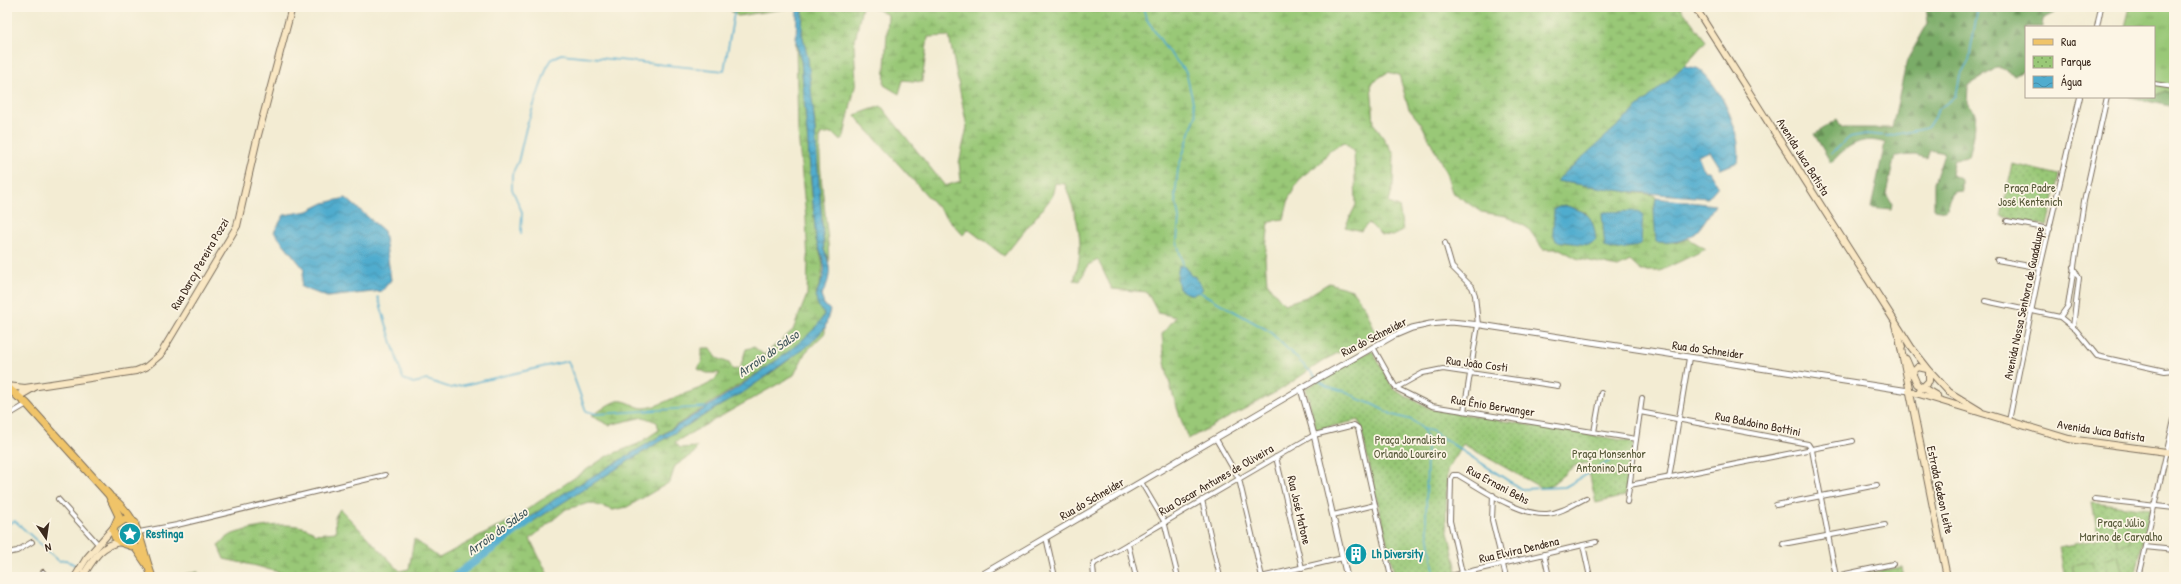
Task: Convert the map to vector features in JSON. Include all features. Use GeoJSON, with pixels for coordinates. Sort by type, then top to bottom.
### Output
{"type":"FeatureCollection","features":[{"type":"Feature","properties":{"kind":"main road","name":"Rua Darcy Pereira Pozzi"},"geometry":{"type":"LineString","coordinates":[[8,389],[35,388],[136,371],[150,365],[160,355],[237,226],[257,139],[292,7]]}},
{"type":"Feature","properties":{"kind":"main road","name":"Avenida Juca Batista"},"geometry":{"type":"LineString","coordinates":[[1695,7],[1892,318],[1929,370],[1949,392],[1980,411]]}},
{"type":"Feature","properties":{"kind":"main road","name":"Avenida Juca Batista"},"geometry":{"type":"LineString","coordinates":[[1892,318],[1914,379],[1922,388],[1950,402]]}},
{"type":"Feature","properties":{"kind":"main road","name":"Avenida Juca Batista"},"geometry":{"type":"LineString","coordinates":[[1900,343],[1909,391],[1950,402],[2069,439],[2174,453]]}},
{"type":"Feature","properties":{"kind":"main road"},"geometry":{"type":"LineString","coordinates":[[1908,383],[1911,373],[1915,368],[1921,366],[1929,370],[1930,378],[1917,393],[1912,408]]}},
{"type":"Feature","properties":{"kind":"main road"},"geometry":{"type":"LineString","coordinates":[[18,397],[24,388]]}},
{"type":"Feature","properties":{"kind":"main road","name":"Rua Darcy Pereira Pozzi"},"geometry":{"type":"LineString","coordinates":[[18,397],[35,388]]}},
{"type":"Feature","properties":{"kind":"main road"},"geometry":{"type":"LineString","coordinates":[[27,404],[28,396],[35,388]]}},
{"type":"Feature","properties":{"kind":"main road"},"geometry":{"type":"LineString","coordinates":[[8,389],[27,404],[109,495],[130,515],[136,523],[152,577]]}},
{"type":"Feature","properties":{"kind":"main road","name":"Estrada Gedeon Leite"},"geometry":{"type":"LineString","coordinates":[[1909,391],[1947,577]]}},
{"type":"Feature","properties":{"kind":"main road"},"geometry":{"type":"LineString","coordinates":[[109,495],[118,516],[114,527],[115,537],[140,552],[148,566]]}},
{"type":"Feature","properties":{"kind":"main road"},"geometry":{"type":"LineString","coordinates":[[75,577],[86,559],[118,522],[125,519],[136,523]]}},
{"type":"Feature","properties":{"kind":"main road"},"geometry":{"type":"LineString","coordinates":[[82,577],[101,550],[113,543],[135,539],[139,532]]}},
{"type":"Feature","properties":{"kind":"street"},"geometry":{"type":"LineString","coordinates":[[2097,26],[2101,7]]}},
{"type":"Feature","properties":{"kind":"street"},"geometry":{"type":"LineString","coordinates":[[2155,84],[2174,87]]}},
{"type":"Feature","properties":{"kind":"street","name":"Avenida Nossa Senhora de Guadalupe"},"geometry":{"type":"LineString","coordinates":[[2009,421],[2040,268],[2080,98]]}},
{"type":"Feature","properties":{"kind":"street"},"geometry":{"type":"LineString","coordinates":[[2060,317],[2068,306],[2073,267],[2095,144],[2107,98]]}},
{"type":"Feature","properties":{"kind":"street"},"geometry":{"type":"LineString","coordinates":[[2008,221],[2050,229]]}},
{"type":"Feature","properties":{"kind":"street"},"geometry":{"type":"LineString","coordinates":[[1445,243],[1452,267],[1472,287],[1475,295],[1478,325],[1464,411]]}},
{"type":"Feature","properties":{"kind":"street"},"geometry":{"type":"LineString","coordinates":[[1997,260],[2040,268]]}},
{"type":"Feature","properties":{"kind":"street"},"geometry":{"type":"LineString","coordinates":[[2073,267],[2079,278],[2073,327]]}},
{"type":"Feature","properties":{"kind":"street"},"geometry":{"type":"LineString","coordinates":[[1985,301],[2060,317],[2073,327],[2097,356],[2165,371],[2174,370]]}},
{"type":"Feature","properties":{"kind":"street","name":"Rua do Schneider"},"geometry":{"type":"LineString","coordinates":[[978,577],[1216,439],[1317,378],[1373,347],[1412,328],[1430,324],[1451,322],[1478,325],[1909,391]]}},
{"type":"Feature","properties":{"kind":"street"},"geometry":{"type":"LineString","coordinates":[[1373,347],[1396,388]]}},
{"type":"Feature","properties":{"kind":"street"},"geometry":{"type":"LineString","coordinates":[[1669,478],[1689,358]]}},
{"type":"Feature","properties":{"kind":"street","name":"Rua João Costi"},"geometry":{"type":"LineString","coordinates":[[1396,388],[1423,373],[1443,369],[1558,386]]}},
{"type":"Feature","properties":{"kind":"street"},"geometry":{"type":"LineString","coordinates":[[1902,389],[1908,383]]}},
{"type":"Feature","properties":{"kind":"street"},"geometry":{"type":"LineString","coordinates":[[1301,388],[1314,435],[1347,577]]}},
{"type":"Feature","properties":{"kind":"street","name":"Rua Ênio Berwanger"},"geometry":{"type":"LineString","coordinates":[[1396,388],[1432,406],[1636,439]]}},
{"type":"Feature","properties":{"kind":"street"},"geometry":{"type":"LineString","coordinates":[[1594,432],[1601,393]]}},
{"type":"Feature","properties":{"kind":"street"},"geometry":{"type":"LineString","coordinates":[[1627,502],[1642,398]]}},
{"type":"Feature","properties":{"kind":"street"},"geometry":{"type":"LineString","coordinates":[[7,416],[27,404]]}},
{"type":"Feature","properties":{"kind":"street","name":"Rua Baldoino Bottini"},"geometry":{"type":"LineString","coordinates":[[1640,412],[1808,444],[1812,450],[1836,577]]}},
{"type":"Feature","properties":{"kind":"street"},"geometry":{"type":"LineString","coordinates":[[2138,577],[2174,420]]}},
{"type":"Feature","properties":{"kind":"street","name":"Rua Oscar Antunes de Oliveira"},"geometry":{"type":"LineString","coordinates":[[1094,577],[1093,566],[1095,563],[1164,521],[1314,435],[1356,426],[1375,505]]}},
{"type":"Feature","properties":{"kind":"street"},"geometry":{"type":"LineString","coordinates":[[1216,439],[1239,478],[1261,577],[1342,558]]}},
{"type":"Feature","properties":{"kind":"street"},"geometry":{"type":"LineString","coordinates":[[1630,486],[1853,441]]}},
{"type":"Feature","properties":{"kind":"street","name":"Rua José Matone"},"geometry":{"type":"LineString","coordinates":[[1276,458],[1302,568]]}},
{"type":"Feature","properties":{"kind":"street"},"geometry":{"type":"LineString","coordinates":[[139,532],[177,525],[385,475]]}},
{"type":"Feature","properties":{"kind":"street","name":"Rua Ernani Behs"},"geometry":{"type":"LineString","coordinates":[[1462,575],[1450,521],[1451,479],[1453,475],[1458,475],[1493,495],[1530,513],[1546,514],[1558,512],[1586,498]]}},
{"type":"Feature","properties":{"kind":"street"},"geometry":{"type":"LineString","coordinates":[[1141,482],[1164,521],[1178,577]]}},
{"type":"Feature","properties":{"kind":"street"},"geometry":{"type":"LineString","coordinates":[[1776,505],[1877,485]]}},
{"type":"Feature","properties":{"kind":"street"},"geometry":{"type":"LineString","coordinates":[[1493,495],[1492,520],[1506,577]]}},
{"type":"Feature","properties":{"kind":"street"},"geometry":{"type":"LineString","coordinates":[[58,499],[98,544]]}},
{"type":"Feature","properties":{"kind":"street"},"geometry":{"type":"LineString","coordinates":[[2095,499],[2174,508]]}},
{"type":"Feature","properties":{"kind":"street"},"geometry":{"type":"LineString","coordinates":[[1202,500],[1220,577]]}},
{"type":"Feature","properties":{"kind":"street"},"geometry":{"type":"LineString","coordinates":[[1333,515],[1375,505],[1391,577]]}},
{"type":"Feature","properties":{"kind":"street"},"geometry":{"type":"LineString","coordinates":[[1783,544],[1829,537],[1885,525]]}},
{"type":"Feature","properties":{"kind":"street"},"geometry":{"type":"LineString","coordinates":[[1046,537],[1055,577]]}},
{"type":"Feature","properties":{"kind":"street"},"geometry":{"type":"LineString","coordinates":[[7,553],[17,551],[32,542]]}},
{"type":"Feature","properties":{"kind":"street","name":"Rua Elvira Dendena"},"geometry":{"type":"LineString","coordinates":[[1446,577],[1462,575],[1596,542]]}},
{"type":"Feature","properties":{"kind":"street"},"geometry":{"type":"LineString","coordinates":[[1128,544],[1136,577]]}},
{"type":"Feature","properties":{"kind":"street"},"geometry":{"type":"LineString","coordinates":[[1583,545],[1590,577]]}},
{"type":"Feature","properties":{"kind":"street"},"geometry":{"type":"LineString","coordinates":[[2145,547],[2174,550]]}},
{"type":"Feature","properties":{"kind":"street"},"geometry":{"type":"LineString","coordinates":[[1544,554],[1549,577]]}},
{"type":"Feature","properties":{"kind":"street"},"geometry":{"type":"LineString","coordinates":[[1831,577],[1893,564]]}},
{"type":"Feature","properties":{"kind":"street"},"geometry":{"type":"LineString","coordinates":[[43,572],[47,577]]}},
{"type":"Feature","properties":{"kind":"green space"},"geometry":{"type":"Polygon","coordinates":[[[729,7],[797,7],[738,16],[732,12],[729,7]]]}},
{"type":"Feature","properties":{"kind":"green space"},"geometry":{"type":"Polygon","coordinates":[[[803,7],[862,7],[854,45],[856,82],[844,136],[840,141],[832,133],[820,135],[820,167],[829,262],[824,250],[814,117],[802,33],[803,7]]]}},
{"type":"Feature","properties":{"kind":"green space"},"geometry":{"type":"Polygon","coordinates":[[[872,7],[1680,7],[1706,41],[1684,66],[1557,181],[1654,195],[1656,198],[1654,211],[1675,243],[1689,239],[1706,249],[1660,271],[1641,271],[1630,261],[1618,267],[1576,258],[1560,249],[1543,249],[1528,228],[1506,216],[1481,212],[1452,192],[1446,172],[1422,125],[1409,109],[1399,75],[1388,72],[1371,83],[1374,124],[1394,154],[1393,186],[1389,203],[1399,207],[1403,231],[1393,236],[1381,235],[1369,223],[1361,231],[1345,227],[1356,205],[1354,151],[1344,142],[1329,151],[1320,163],[1301,177],[1289,198],[1284,219],[1269,221],[1265,258],[1267,283],[1284,304],[1306,297],[1329,283],[1352,290],[1366,309],[1376,334],[1326,359],[1280,390],[1188,439],[1171,388],[1163,348],[1162,334],[1176,317],[1158,313],[1147,292],[1112,289],[1098,260],[1088,265],[1080,281],[1074,280],[1078,267],[1080,243],[1079,232],[1074,209],[1065,184],[1055,183],[1052,197],[1004,256],[968,229],[963,235],[855,115],[881,106],[945,186],[961,181],[959,163],[967,127],[949,36],[928,37],[922,82],[903,80],[899,94],[884,85],[888,15],[872,7]],[[1564,205],[1554,209],[1587,213],[1564,205]]]}},
{"type":"Feature","properties":{"kind":"green space"},"geometry":{"type":"Polygon","coordinates":[[[1926,7],[2056,7],[2055,13],[2043,19],[2042,26],[2025,26],[2025,70],[2015,75],[2001,68],[1996,68],[1968,86],[1967,103],[1976,113],[1974,135],[1969,157],[1954,159],[1951,174],[1962,180],[1962,191],[1953,192],[1946,211],[1934,209],[1934,183],[1944,153],[1930,150],[1927,158],[1915,155],[1895,156],[1886,194],[1892,204],[1891,210],[1871,208],[1885,143],[1869,140],[1862,141],[1849,147],[1831,163],[1814,134],[1837,119],[1842,128],[1892,128],[1907,60],[1928,23],[1926,7]]]}},
{"type":"Feature","properties":{"kind":"green space"},"geometry":{"type":"Polygon","coordinates":[[[2130,7],[2174,7],[2174,92],[2165,91],[2158,95],[2155,94],[2155,26],[2125,26],[2130,7]]]}},
{"type":"Feature","properties":{"kind":"green space"},"geometry":{"type":"Polygon","coordinates":[[[796,42],[801,61],[816,240],[823,267],[823,272],[816,294],[824,313],[823,320],[792,351],[652,441],[554,500],[518,526],[521,529],[638,454],[755,384],[791,358],[825,328],[825,333],[805,353],[794,375],[675,442],[680,448],[697,447],[694,453],[675,466],[670,482],[627,507],[613,510],[590,503],[566,509],[530,539],[549,577],[295,577],[257,566],[224,559],[218,545],[233,534],[242,531],[276,525],[288,525],[309,529],[316,534],[336,532],[335,517],[340,509],[400,571],[409,569],[414,539],[439,558],[513,519],[607,456],[638,444],[659,430],[657,422],[643,417],[609,425],[591,416],[614,402],[622,401],[640,408],[644,408],[660,404],[709,384],[720,373],[707,373],[698,369],[702,361],[702,348],[711,348],[717,358],[729,363],[733,370],[740,368],[746,349],[754,347],[764,355],[793,330],[807,295],[808,264],[806,218],[798,133],[796,42]]]}},
{"type":"Feature","properties":{"kind":"green space"},"geometry":{"type":"Polygon","coordinates":[[[2165,91],[2174,92],[2174,107],[2134,98],[2155,98],[2155,94],[2158,95],[2165,91]]]}},
{"type":"Feature","properties":{"kind":"green space","name":"Praça Padre José Kentenich"},"geometry":{"type":"Polygon","coordinates":[[[2013,164],[2059,175],[2047,226],[2001,216],[2013,164]]]}},
{"type":"Feature","properties":{"kind":"green space","name":"Praça Jornalista Orlando Loureiro"},"geometry":{"type":"Polygon","coordinates":[[[1372,350],[1394,390],[1431,409],[1634,442],[1625,496],[1596,503],[1587,463],[1574,466],[1550,486],[1542,488],[1463,444],[1447,470],[1446,522],[1457,571],[1431,577],[1395,577],[1359,420],[1316,430],[1306,388],[1372,350]]]}},
{"type":"Feature","properties":{"kind":"green space","name":"Praça Júlio Marino de Carvalho"},"geometry":{"type":"Polygon","coordinates":[[[2092,502],[2150,509],[2135,577],[2065,577],[2059,547],[2099,539],[2092,502]]]}},
{"type":"Feature","properties":{"kind":"green space"},"geometry":{"type":"Polygon","coordinates":[[[2126,521],[2131,542],[2117,545],[2112,524],[2126,521]]]}},
{"type":"Feature","properties":{"kind":"green space"},"geometry":{"type":"Polygon","coordinates":[[[126,522],[132,525],[135,531],[132,537],[126,540],[120,537],[117,531],[120,525],[126,522]]]}},
{"type":"Feature","properties":{"kind":"green space"},"geometry":{"type":"Polygon","coordinates":[[[2118,555],[2123,576],[2109,577],[2105,559],[2118,555]]]}},
{"type":"Feature","properties":{"kind":"green space"},"geometry":{"type":"Polygon","coordinates":[[[2093,561],[2096,577],[2076,577],[2073,565],[2093,561]]]}},
{"type":"Feature","properties":{"kind":"green space"},"geometry":{"type":"Polygon","coordinates":[[[1902,567],[1904,577],[1847,577],[1902,567]]]}},
{"type":"Feature","properties":{"kind":"green space"},"geometry":{"type":"Polygon","coordinates":[[[198,572],[198,577],[169,577],[198,572]]]}},
{"type":"Feature","properties":{"kind":"water"},"geometry":{"type":"Polygon","coordinates":[[[797,7],[803,7],[802,33],[808,58],[824,250],[827,256],[829,268],[827,284],[821,296],[824,304],[830,310],[825,328],[810,344],[747,390],[659,442],[521,529],[518,526],[555,499],[703,410],[785,354],[812,331],[824,313],[819,307],[816,298],[824,273],[824,265],[816,240],[801,61],[796,42],[797,7]]]}},
{"type":"Feature","properties":{"kind":"water"},"geometry":{"type":"Polygon","coordinates":[[[1684,66],[1699,69],[1715,87],[1729,112],[1737,138],[1739,151],[1738,162],[1721,169],[1710,151],[1698,156],[1704,171],[1709,171],[1718,186],[1708,198],[1623,191],[1556,181],[1684,66]]]}},
{"type":"Feature","properties":{"kind":"water"},"geometry":{"type":"Polygon","coordinates":[[[346,198],[384,231],[391,280],[382,291],[327,297],[301,287],[304,269],[274,232],[284,215],[308,211],[324,203],[346,198]]]}},
{"type":"Feature","properties":{"kind":"water"},"geometry":{"type":"Polygon","coordinates":[[[1656,198],[1715,205],[1703,224],[1692,236],[1678,241],[1656,242],[1654,211],[1656,198]]]}},
{"type":"Feature","properties":{"kind":"water"},"geometry":{"type":"Polygon","coordinates":[[[1564,205],[1579,210],[1588,216],[1595,231],[1596,240],[1589,245],[1556,241],[1553,232],[1554,209],[1564,205]]]}},
{"type":"Feature","properties":{"kind":"water"},"geometry":{"type":"Polygon","coordinates":[[[1638,211],[1643,215],[1641,242],[1638,246],[1615,250],[1605,247],[1602,215],[1604,212],[1638,211]]]}},
{"type":"Feature","properties":{"kind":"water"},"geometry":{"type":"Polygon","coordinates":[[[1179,265],[1186,267],[1191,276],[1194,276],[1203,289],[1200,292],[1191,294],[1185,293],[1179,289],[1177,277],[1179,265]]]}},
{"type":"Feature","properties":{"kind":"waterway"},"geometry":{"type":"LineString","coordinates":[[521,234],[522,212],[512,189],[512,174],[518,162],[526,128],[547,67],[552,59],[561,54],[724,71],[734,13],[739,7]]}},
{"type":"Feature","properties":{"kind":"waterway"},"geometry":{"type":"LineString","coordinates":[[1143,7],[1146,18],[1167,50],[1186,72],[1196,115],[1178,169],[1175,197],[1179,218],[1177,242],[1184,268]]}},
{"type":"Feature","properties":{"kind":"waterway"},"geometry":{"type":"LineString","coordinates":[[1831,154],[1850,137],[1866,134],[1888,136],[1927,128],[1940,108],[1956,96],[1960,76],[1969,60],[1978,7]]}},
{"type":"Feature","properties":{"kind":"waterway"},"geometry":{"type":"LineString","coordinates":[[1198,291],[1269,331],[1317,378]]}},
{"type":"Feature","properties":{"kind":"waterway"},"geometry":{"type":"LineString","coordinates":[[378,297],[403,379],[413,383],[427,380],[451,388],[568,361],[586,411],[597,414],[706,407]]}},
{"type":"Feature","properties":{"kind":"waterway"},"geometry":{"type":"LineString","coordinates":[[1319,381],[1327,386],[1350,393],[1358,399],[1372,404],[1393,415],[1412,420],[1423,429],[1427,441],[1426,520],[1435,577]]}},
{"type":"Feature","properties":{"kind":"waterway"},"geometry":{"type":"LineString","coordinates":[[1423,429],[1432,431],[1521,489],[1565,487],[1610,461]]}},
{"type":"Feature","properties":{"kind":"waterway"},"geometry":{"type":"LineString","coordinates":[[7,524],[15,521],[59,561],[66,560],[75,565]]}},
{"type":"Feature","properties":{"kind":"waterway","name":"Arroio do Salso"},"geometry":{"type":"LineString","coordinates":[[454,577],[529,521]]}},
{"type":"Feature","properties":{"kind":"waterway"},"geometry":{"type":"LineString","coordinates":[[94,574],[106,577]]}},
{"type":"Feature","properties":{"kind":"place","name":"Restinga"},"geometry":{"type":"Point","coordinates":[130,534]}},
{"type":"Feature","properties":{"kind":"place","name":"Lh Diversity"},"geometry":{"type":"Point","coordinates":[1356,554]}},
{"type":"Feature","properties":{"kind":"park label","name":"Praça Monsenhor Antonino Dutra"},"geometry":{"type":"Point","coordinates":[1609,461]}}]}
